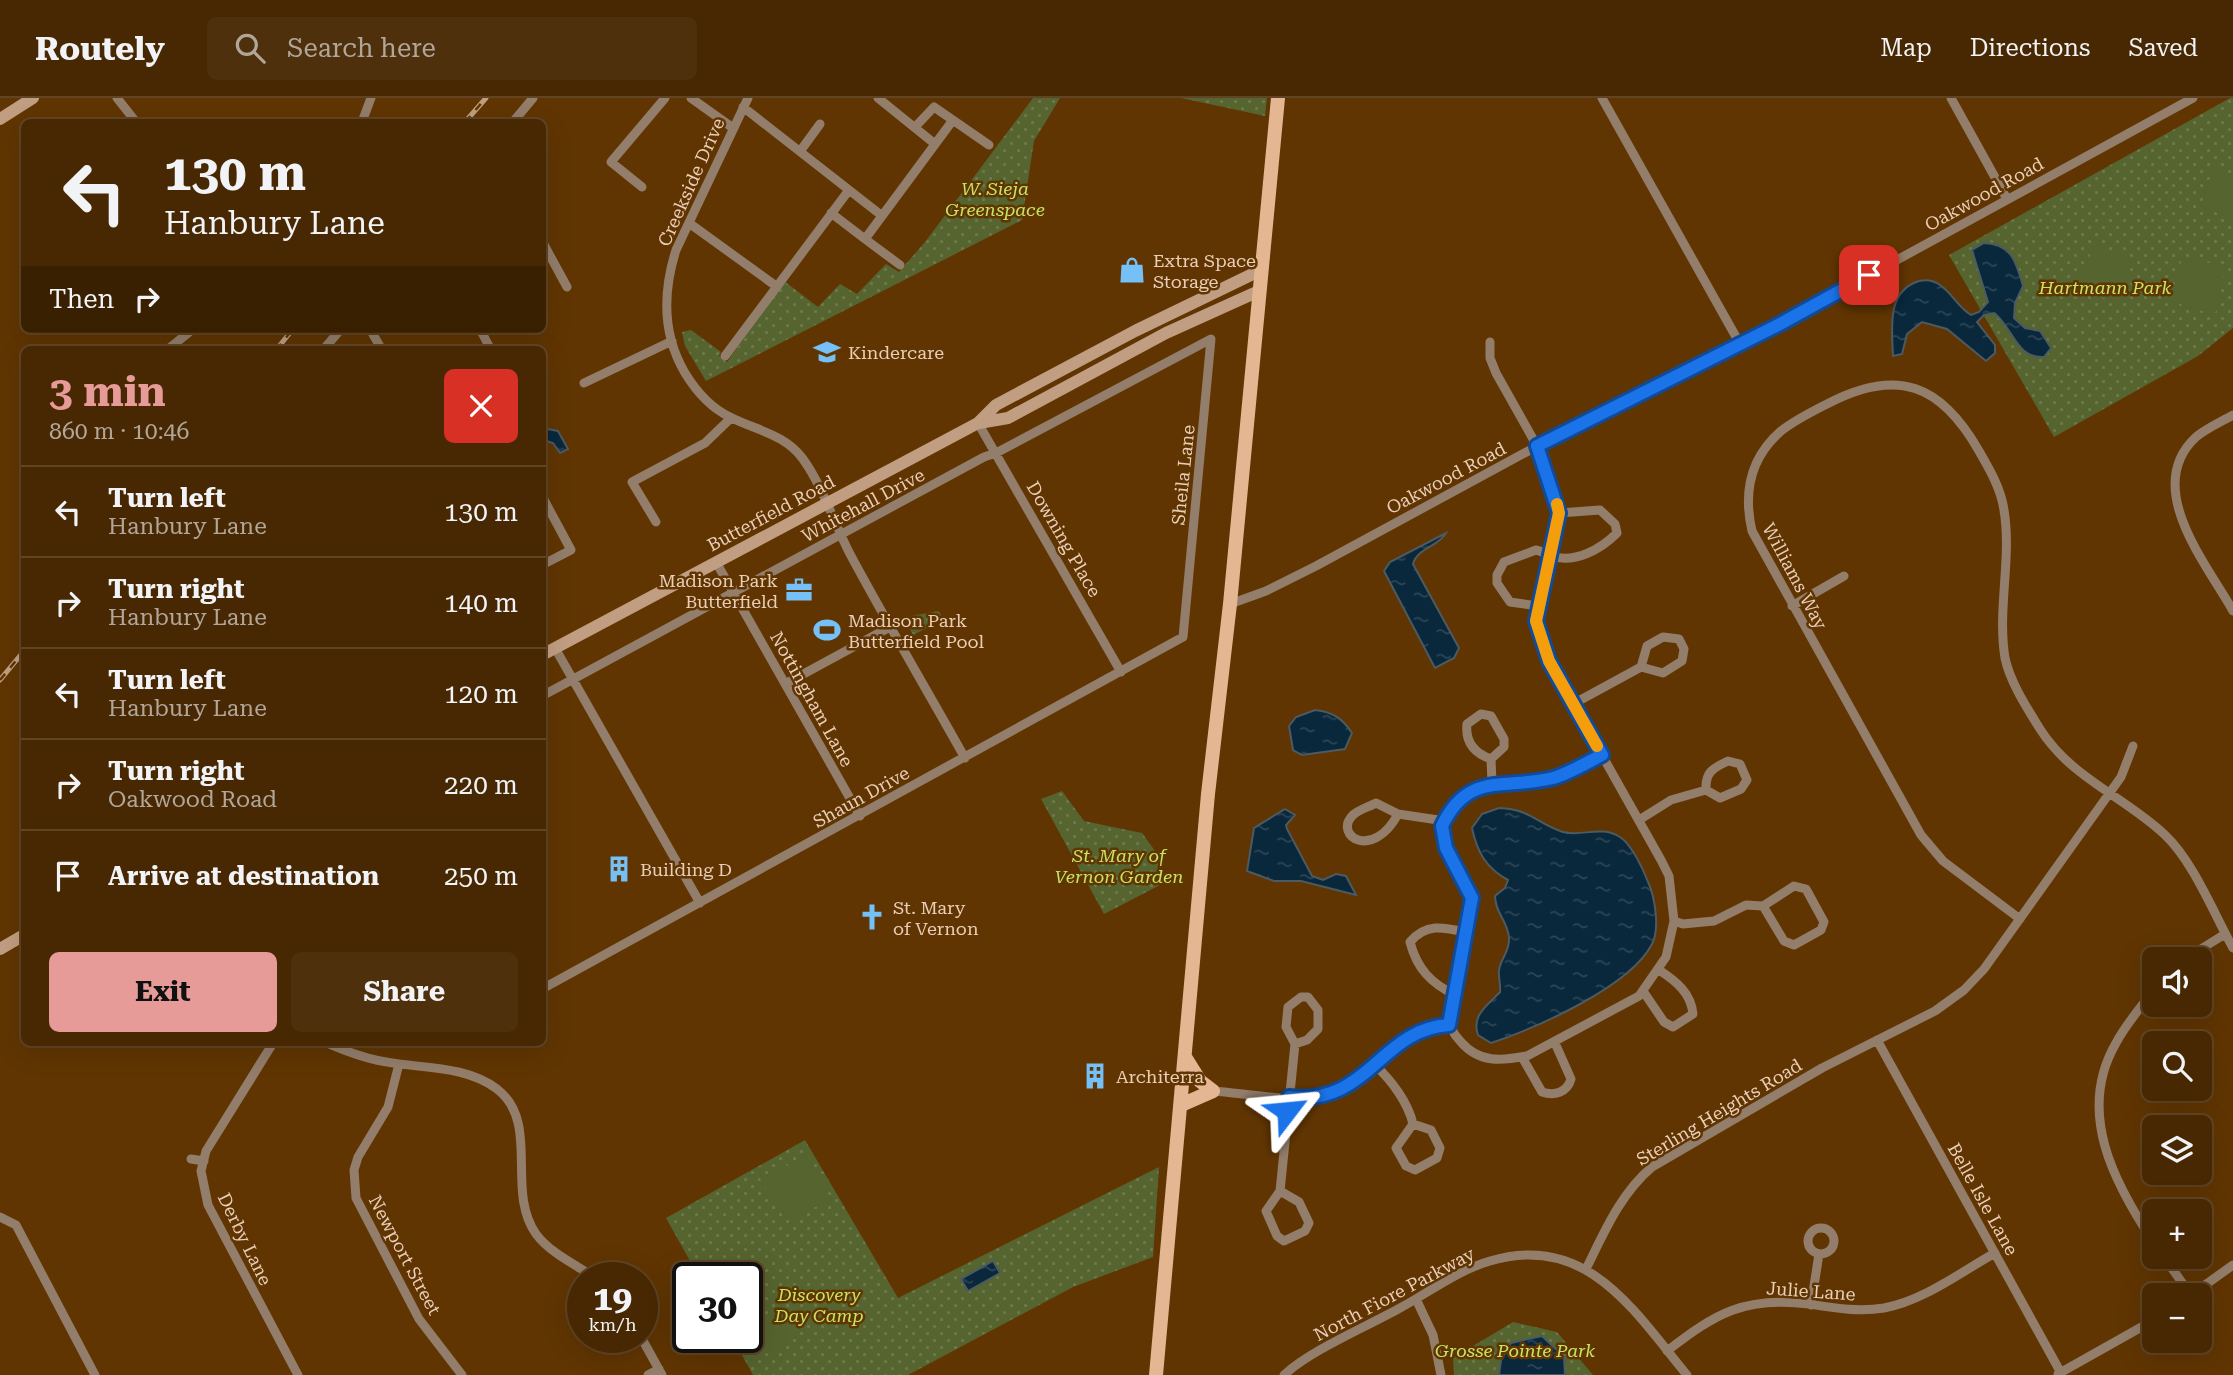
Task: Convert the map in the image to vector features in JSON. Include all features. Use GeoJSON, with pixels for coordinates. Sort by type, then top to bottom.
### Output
{"type":"FeatureCollection","features":[{"type":"Feature","properties":{"kind":"main road"},"geometry":{"type":"LineString","coordinates":[[0,119],[33,98]]}},
{"type":"Feature","properties":{"kind":"main road"},"geometry":{"type":"LineString","coordinates":[[1156,1375],[1208,794],[1230,604],[1278,98]]}},
{"type":"Feature","properties":{"kind":"main road","name":"Butterfield Road"},"geometry":{"type":"LineString","coordinates":[[546,652],[978,423],[996,405],[1135,331],[1261,270]]}},
{"type":"Feature","properties":{"kind":"main road","name":"Butterfield Road"},"geometry":{"type":"LineString","coordinates":[[978,423],[1008,418],[1166,333],[1259,291]]}},
{"type":"Feature","properties":{"kind":"main road"},"geometry":{"type":"LineString","coordinates":[[0,949],[21,937]]}},
{"type":"Feature","properties":{"kind":"main road"},"geometry":{"type":"LineString","coordinates":[[1181,1105],[1213,1091],[1200,1081],[1184,1056]]}},
{"type":"Feature","properties":{"kind":"street"},"geometry":{"type":"LineString","coordinates":[[117,98],[134,119]]}},
{"type":"Feature","properties":{"kind":"street"},"geometry":{"type":"LineString","coordinates":[[364,119],[369,111],[371,98]]}},
{"type":"Feature","properties":{"kind":"street"},"geometry":{"type":"LineString","coordinates":[[516,119],[533,98]]}},
{"type":"Feature","properties":{"kind":"street"},"geometry":{"type":"LineString","coordinates":[[642,187],[611,162],[665,98]]}},
{"type":"Feature","properties":{"kind":"street"},"geometry":{"type":"LineString","coordinates":[[691,98],[733,128]]}},
{"type":"Feature","properties":{"kind":"street"},"geometry":{"type":"LineString","coordinates":[[878,98],[935,144]]}},
{"type":"Feature","properties":{"kind":"street"},"geometry":{"type":"LineString","coordinates":[[1602,98],[1740,344]]}},
{"type":"Feature","properties":{"kind":"street"},"geometry":{"type":"LineString","coordinates":[[1951,98],[2007,199]]}},
{"type":"Feature","properties":{"kind":"street","name":"Oakwood Road"},"geometry":{"type":"LineString","coordinates":[[1230,604],[1266,591],[1316,566],[1537,446],[1740,344],[2193,98]]}},
{"type":"Feature","properties":{"kind":"street"},"geometry":{"type":"LineString","coordinates":[[746,102],[881,215]]}},
{"type":"Feature","properties":{"kind":"street","name":"Creekside Drive"},"geometry":{"type":"LineString","coordinates":[[746,102],[676,250],[667,282],[667,318],[672,341],[685,373],[704,399],[731,418],[768,432],[794,449],[807,465],[890,626],[965,758]]}},
{"type":"Feature","properties":{"kind":"street"},"geometry":{"type":"LineString","coordinates":[[915,127],[934,107],[989,145]]}},
{"type":"Feature","properties":{"kind":"street"},"geometry":{"type":"LineString","coordinates":[[865,239],[953,120]]}},
{"type":"Feature","properties":{"kind":"street"},"geometry":{"type":"LineString","coordinates":[[801,150],[820,124]]}},
{"type":"Feature","properties":{"kind":"street"},"geometry":{"type":"LineString","coordinates":[[725,356],[849,190]]}},
{"type":"Feature","properties":{"kind":"street"},"geometry":{"type":"LineString","coordinates":[[831,213],[900,265]]}},
{"type":"Feature","properties":{"kind":"street"},"geometry":{"type":"LineString","coordinates":[[689,223],[776,286]]}},
{"type":"Feature","properties":{"kind":"street"},"geometry":{"type":"LineString","coordinates":[[546,248],[567,287]]}},
{"type":"Feature","properties":{"kind":"street"},"geometry":{"type":"LineString","coordinates":[[172,346],[188,333]]}},
{"type":"Feature","properties":{"kind":"street","name":"Sheila Lane"},"geometry":{"type":"LineString","coordinates":[[1185,625],[1210,340],[1200,345]]}},
{"type":"Feature","properties":{"kind":"street"},"geometry":{"type":"LineString","coordinates":[[584,383],[672,341]]}},
{"type":"Feature","properties":{"kind":"street"},"geometry":{"type":"LineString","coordinates":[[1490,342],[1490,359],[1537,446],[1559,513],[1552,556],[1536,621],[1549,661],[1639,820],[1669,876],[1674,921],[1672,939],[1659,970],[1643,991],[1555,1043],[1522,1057],[1489,1059],[1473,1055],[1449,1025],[1472,898],[1446,848],[1442,826],[1460,797],[1492,783],[1552,778],[1602,755]]}},
{"type":"Feature","properties":{"kind":"street","name":"Whitehall Drive"},"geometry":{"type":"LineString","coordinates":[[546,694],[984,457],[1200,345]]}},
{"type":"Feature","properties":{"kind":"street","name":"Williams Way"},"geometry":{"type":"LineString","coordinates":[[2020,919],[1942,861],[1921,835],[1756,541],[1747,512],[1748,484],[1766,446],[1793,422],[1853,390],[1879,384],[1902,385],[1937,398],[1967,429],[1997,485],[2004,509],[2006,546],[2002,633],[2011,677],[2055,749],[2108,795],[2167,836],[2178,850],[2233,948]]}},
{"type":"Feature","properties":{"kind":"street"},"geometry":{"type":"LineString","coordinates":[[2233,415],[2195,438],[2182,456],[2176,471],[2174,489],[2177,509],[2233,611]]}},
{"type":"Feature","properties":{"kind":"street"},"geometry":{"type":"LineString","coordinates":[[656,522],[632,482],[705,443],[731,418]]}},
{"type":"Feature","properties":{"kind":"street","name":"Downing Place"},"geometry":{"type":"LineString","coordinates":[[978,423],[1121,672]]}},
{"type":"Feature","properties":{"kind":"street"},"geometry":{"type":"LineString","coordinates":[[546,503],[571,550],[546,563]]}},
{"type":"Feature","properties":{"kind":"street"},"geometry":{"type":"LineString","coordinates":[[1538,606],[1510,602],[1497,583],[1497,575],[1504,562],[1535,550],[1552,556],[1577,557],[1603,546],[1616,533],[1615,524],[1600,510],[1559,513]]}},
{"type":"Feature","properties":{"kind":"street","name":"Nottingham Lane"},"geometry":{"type":"LineString","coordinates":[[716,562],[860,816]]}},
{"type":"Feature","properties":{"kind":"street"},"geometry":{"type":"LineString","coordinates":[[1792,606],[1844,576]]}},
{"type":"Feature","properties":{"kind":"street","name":"Shaun Drive"},"geometry":{"type":"LineString","coordinates":[[546,987],[1183,637],[1185,625]]}},
{"type":"Feature","properties":{"kind":"street"},"geometry":{"type":"LineString","coordinates":[[785,684],[890,626]]}},
{"type":"Feature","properties":{"kind":"street"},"geometry":{"type":"LineString","coordinates":[[1573,704],[1641,667],[1663,673],[1682,661],[1684,649],[1678,639],[1663,637],[1647,646],[1641,667]]}},
{"type":"Feature","properties":{"kind":"street"},"geometry":{"type":"LineString","coordinates":[[555,648],[700,904]]}},
{"type":"Feature","properties":{"kind":"street"},"geometry":{"type":"LineString","coordinates":[[1491,759],[1475,752],[1466,735],[1467,724],[1473,716],[1491,716],[1504,738],[1504,747],[1491,759],[1492,783]]}},
{"type":"Feature","properties":{"kind":"street","name":"Sterling Heights Road"},"geometry":{"type":"LineString","coordinates":[[1586,1269],[1630,1188],[1652,1167],[1811,1074],[1935,1011],[1975,980],[2121,777],[2133,746]]}},
{"type":"Feature","properties":{"kind":"street"},"geometry":{"type":"LineString","coordinates":[[1639,820],[1671,800],[1706,790],[1720,798],[1728,796],[1744,786],[1745,772],[1740,764],[1728,761],[1707,774],[1706,790]]}},
{"type":"Feature","properties":{"kind":"street"},"geometry":{"type":"LineString","coordinates":[[1398,814],[1386,833],[1368,843],[1358,842],[1350,835],[1348,825],[1352,816],[1376,803],[1398,814],[1445,821]]}},
{"type":"Feature","properties":{"kind":"street"},"geometry":{"type":"LineString","coordinates":[[1674,921],[1699,924],[1746,905],[1763,905],[1794,886],[1806,889],[1824,922],[1821,930],[1794,946],[1784,941],[1763,905]]}},
{"type":"Feature","properties":{"kind":"street"},"geometry":{"type":"LineString","coordinates":[[1455,995],[1432,983],[1413,954],[1410,942],[1418,933],[1430,928],[1465,932]]}},
{"type":"Feature","properties":{"kind":"street"},"geometry":{"type":"LineString","coordinates":[[2204,947],[2225,934]]}},
{"type":"Feature","properties":{"kind":"street"},"geometry":{"type":"LineString","coordinates":[[1643,991],[1664,1022],[1673,1027],[1693,1014],[1680,984],[1659,970]]}},
{"type":"Feature","properties":{"kind":"street"},"geometry":{"type":"LineString","coordinates":[[1280,1191],[1299,1202],[1309,1223],[1305,1231],[1284,1241],[1278,1236],[1266,1211],[1280,1191],[1295,1044],[1286,1027],[1288,1007],[1301,997],[1308,997],[1318,1010],[1318,1029],[1307,1040],[1295,1044]]}},
{"type":"Feature","properties":{"kind":"street"},"geometry":{"type":"LineString","coordinates":[[2142,1006],[2108,1060],[2101,1083],[2098,1114],[2106,1154],[2142,1221]]}},
{"type":"Feature","properties":{"kind":"street"},"geometry":{"type":"LineString","coordinates":[[1213,1091],[1315,1099],[1330,1094],[1375,1065],[1405,1039],[1430,1028],[1449,1025]]}},
{"type":"Feature","properties":{"kind":"street","name":"Belle Isle Lane"},"geometry":{"type":"LineString","coordinates":[[1877,1040],[2059,1374]]}},
{"type":"Feature","properties":{"kind":"street"},"geometry":{"type":"LineString","coordinates":[[1522,1057],[1542,1092],[1559,1093],[1569,1085],[1571,1079],[1555,1043]]}},
{"type":"Feature","properties":{"kind":"street","name":"Derby Lane"},"geometry":{"type":"LineString","coordinates":[[271,1046],[206,1151],[204,1190],[215,1222],[298,1375]]}},
{"type":"Feature","properties":{"kind":"street"},"geometry":{"type":"LineString","coordinates":[[335,1046],[369,1059],[471,1075],[504,1096],[512,1107],[520,1131],[520,1192],[528,1219],[548,1247],[571,1262]]}},
{"type":"Feature","properties":{"kind":"street","name":"Newport Street"},"geometry":{"type":"LineString","coordinates":[[399,1064],[388,1107],[358,1157],[354,1170],[356,1198],[419,1319],[462,1375]]}},
{"type":"Feature","properties":{"kind":"street"},"geometry":{"type":"LineString","coordinates":[[1375,1065],[1387,1076],[1405,1103],[1413,1124]]}},
{"type":"Feature","properties":{"kind":"street"},"geometry":{"type":"LineString","coordinates":[[1413,1124],[1431,1130],[1440,1147],[1437,1158],[1415,1170],[1406,1166],[1396,1148],[1413,1124]]}},
{"type":"Feature","properties":{"kind":"street"},"geometry":{"type":"LineString","coordinates":[[191,1159],[204,1161]]}},
{"type":"Feature","properties":{"kind":"street"},"geometry":{"type":"LineString","coordinates":[[5,1218],[16,1225],[95,1375]]}},
{"type":"Feature","properties":{"kind":"street","name":"Julie Lane"},"geometry":{"type":"LineString","coordinates":[[1667,1351],[1701,1325],[1735,1308],[1775,1301],[1846,1310],[1887,1307],[1926,1292],[1995,1253]]}},
{"type":"Feature","properties":{"kind":"street"},"geometry":{"type":"LineString","coordinates":[[1811,1305],[1819,1254]]}},
{"type":"Feature","properties":{"kind":"street","name":"North Fiore Parkway"},"geometry":{"type":"LineString","coordinates":[[1284,1375],[1478,1265],[1512,1256],[1541,1256],[1586,1269],[1610,1285],[1687,1375]]}},
{"type":"Feature","properties":{"kind":"street"},"geometry":{"type":"LineString","coordinates":[[2208,1283],[2233,1265]]}},
{"type":"Feature","properties":{"kind":"street"},"geometry":{"type":"LineString","coordinates":[[1416,1299],[1433,1335],[1441,1375]]}},
{"type":"Feature","properties":{"kind":"street"},"geometry":{"type":"LineString","coordinates":[[2059,1374],[2142,1327]]}},
{"type":"Feature","properties":{"kind":"street"},"geometry":{"type":"LineString","coordinates":[[648,1375],[661,1372],[650,1353]]}},
{"type":"Feature","properties":{"kind":"green space","name":"W. Sieja Greenspace"},"geometry":{"type":"Polygon","coordinates":[[[1033,98],[1060,98],[1034,141],[1022,220],[706,381],[685,346],[682,332],[691,330],[721,352],[719,356],[727,362],[784,281],[818,307],[840,284],[857,294],[886,264],[899,272],[925,242],[1033,98]]]}},
{"type":"Feature","properties":{"kind":"green space"},"geometry":{"type":"Polygon","coordinates":[[[1181,98],[1267,98],[1265,116],[1181,98]]]}},
{"type":"Feature","properties":{"kind":"green space","name":"Hartmann Park"},"geometry":{"type":"Polygon","coordinates":[[[2233,98],[2233,328],[2198,356],[2054,437],[1949,255],[2233,98]]]}},
{"type":"Feature","properties":{"kind":"green space"},"geometry":{"type":"Polygon","coordinates":[[[2213,169],[2233,174],[2233,218],[2201,207],[2213,169]]]}},
{"type":"Feature","properties":{"kind":"green space"},"geometry":{"type":"Polygon","coordinates":[[[2095,244],[2132,260],[2118,301],[2079,292],[2076,287],[2095,244]]]}},
{"type":"Feature","properties":{"kind":"green space"},"geometry":{"type":"Polygon","coordinates":[[[2182,259],[2226,265],[2216,312],[2212,314],[2170,301],[2182,259]]]}},
{"type":"Feature","properties":{"kind":"green space"},"geometry":{"type":"Polygon","coordinates":[[[939,611],[943,620],[913,635],[904,617],[939,611]]]}},
{"type":"Feature","properties":{"kind":"green space","name":"St. Mary of Vernon Garden"},"geometry":{"type":"Polygon","coordinates":[[[1062,791],[1084,821],[1142,833],[1158,855],[1162,884],[1104,914],[1041,799],[1062,791]]]}},
{"type":"Feature","properties":{"kind":"green space","name":"Discovery Day Camp"},"geometry":{"type":"Polygon","coordinates":[[[805,1140],[898,1298],[1159,1167],[1153,1257],[1073,1287],[908,1375],[753,1375],[741,1353],[763,1353],[763,1262],[691,1262],[666,1218],[805,1140]]]}},
{"type":"Feature","properties":{"kind":"green space"},"geometry":{"type":"Polygon","coordinates":[[[808,1155],[831,1200],[788,1219],[760,1179],[808,1155]]]}},
{"type":"Feature","properties":{"kind":"green space"},"geometry":{"type":"Polygon","coordinates":[[[828,1288],[841,1312],[830,1319],[817,1294],[828,1288]]]}},
{"type":"Feature","properties":{"kind":"green space"},"geometry":{"type":"Polygon","coordinates":[[[786,1310],[800,1334],[753,1361],[749,1353],[763,1353],[763,1323],[786,1310]]]}},
{"type":"Feature","properties":{"kind":"green space","name":"Grosse Pointe Park"},"geometry":{"type":"Polygon","coordinates":[[[1513,1322],[1557,1332],[1593,1375],[1454,1375],[1453,1358],[1513,1322]]]}},
{"type":"Feature","properties":{"kind":"water"},"geometry":{"type":"Polygon","coordinates":[[[1984,243],[2001,247],[2015,262],[2023,286],[2015,303],[2014,318],[2025,328],[2040,331],[2051,348],[2044,357],[2027,353],[2021,348],[1994,313],[1984,315],[1977,322],[1995,345],[1995,353],[1986,361],[1947,329],[1922,322],[1907,334],[1902,354],[1893,356],[1893,312],[1901,293],[1908,286],[1922,280],[1935,282],[1971,315],[1979,312],[1988,302],[1972,250],[1984,243]]]}},
{"type":"Feature","properties":{"kind":"water"},"geometry":{"type":"Polygon","coordinates":[[[546,429],[558,431],[568,449],[560,453],[553,443],[546,441],[546,429]]]}},
{"type":"Feature","properties":{"kind":"water"},"geometry":{"type":"Polygon","coordinates":[[[1446,533],[1419,554],[1413,564],[1459,648],[1454,658],[1435,668],[1384,571],[1390,562],[1446,533]]]}},
{"type":"Feature","properties":{"kind":"water"},"geometry":{"type":"Polygon","coordinates":[[[1315,710],[1332,714],[1352,733],[1345,749],[1302,755],[1293,750],[1289,726],[1296,717],[1315,710]]]}},
{"type":"Feature","properties":{"kind":"water"},"geometry":{"type":"Polygon","coordinates":[[[1499,808],[1519,811],[1563,832],[1599,831],[1620,837],[1633,851],[1646,877],[1653,896],[1656,922],[1652,944],[1641,960],[1624,976],[1580,1004],[1491,1043],[1478,1035],[1476,1028],[1482,1011],[1500,992],[1499,970],[1509,938],[1495,896],[1505,888],[1508,880],[1484,859],[1472,828],[1482,814],[1499,808]]]}},
{"type":"Feature","properties":{"kind":"water"},"geometry":{"type":"Polygon","coordinates":[[[1285,809],[1295,815],[1286,825],[1287,829],[1312,876],[1323,880],[1336,874],[1346,876],[1356,895],[1301,881],[1274,881],[1247,871],[1254,828],[1285,809]]]}},
{"type":"Feature","properties":{"kind":"water"},"geometry":{"type":"Polygon","coordinates":[[[993,1261],[1000,1273],[968,1291],[961,1279],[993,1261]]]}},
{"type":"Feature","properties":{"kind":"water"},"geometry":{"type":"Polygon","coordinates":[[[1542,1336],[1564,1357],[1565,1375],[1499,1375],[1501,1360],[1511,1343],[1542,1336]]]}},
{"type":"Feature","properties":{"kind":"railway"},"geometry":{"type":"LineString","coordinates":[[468,119],[486,98]]}},
{"type":"Feature","properties":{"kind":"railway"},"geometry":{"type":"LineString","coordinates":[[279,346],[290,333]]}},
{"type":"Feature","properties":{"kind":"railway"},"geometry":{"type":"LineString","coordinates":[[0,680],[21,655]]}},
{"type":"Feature","properties":{"kind":"slow traffic"},"geometry":{"type":"LineString","coordinates":[[1557,504],[1559,513],[1552,556],[1541,590],[1536,621],[1549,661],[1597,746]]}},
{"type":"Feature","properties":{"kind":"place","name":"Extra Space Storage"},"geometry":{"type":"Point","coordinates":[1132,270]}},
{"type":"Feature","properties":{"kind":"place","name":"Kindercare"},"geometry":{"type":"Point","coordinates":[827,352]}},
{"type":"Feature","properties":{"kind":"place","name":"Madison Park Butterfield"},"geometry":{"type":"Point","coordinates":[799,590]}},
{"type":"Feature","properties":{"kind":"place","name":"Madison Park Butterfield Pool"},"geometry":{"type":"Point","coordinates":[827,630]}},
{"type":"Feature","properties":{"kind":"place","name":"Building D"},"geometry":{"type":"Point","coordinates":[619,869]}},
{"type":"Feature","properties":{"kind":"place","name":"St. Mary of Vernon"},"geometry":{"type":"Point","coordinates":[872,917]}},
{"type":"Feature","properties":{"kind":"place","name":"Architerra"},"geometry":{"type":"Point","coordinates":[1095,1076]}},
{"type":"Feature","properties":{"kind":"route"},"geometry":{"type":"LineString","coordinates":[[1287,1111],[1289,1097],[1315,1099],[1345,1088],[1405,1039],[1422,1031],[1449,1025],[1448,1017],[1455,995],[1472,898],[1446,848],[1442,826],[1449,810],[1460,797],[1492,783],[1552,778],[1602,755],[1549,661],[1536,621],[1541,590],[1552,556],[1559,513],[1546,464],[1537,446],[1602,411],[1780,324],[1869,275]]}}]}
